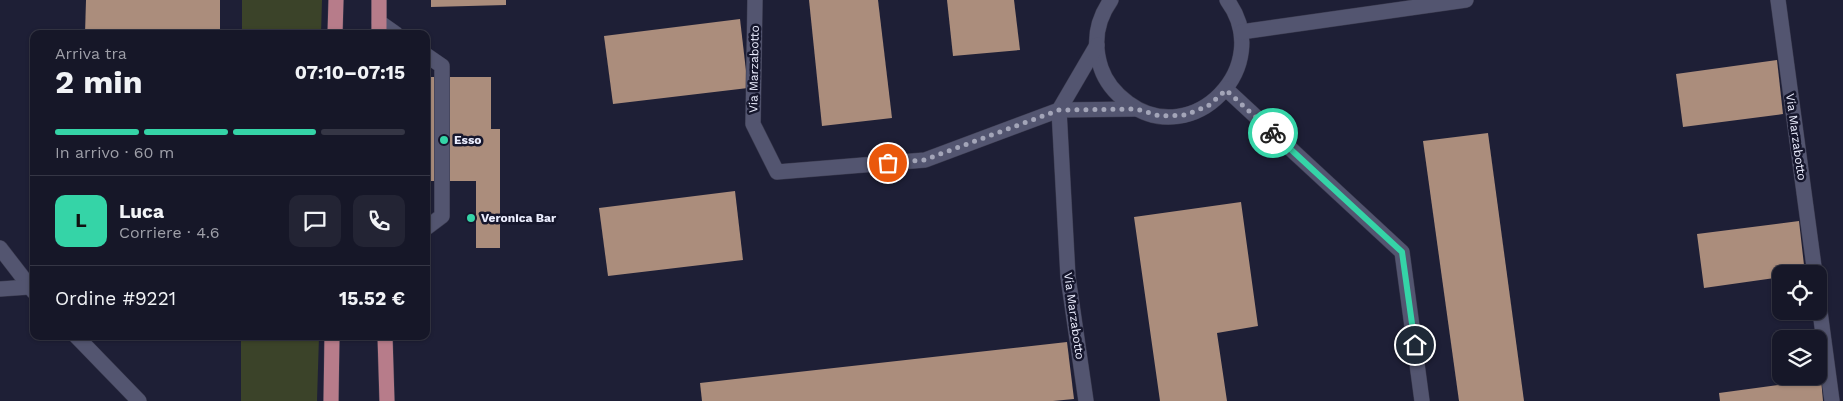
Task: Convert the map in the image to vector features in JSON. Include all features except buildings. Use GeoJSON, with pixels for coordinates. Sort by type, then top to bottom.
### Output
{"type":"FeatureCollection","features":[{"type":"Feature","properties":{"kind":"main road"},"geometry":{"type":"LineString","coordinates":[[335,30],[336,0]]}},
{"type":"Feature","properties":{"kind":"main road"},"geometry":{"type":"LineString","coordinates":[[378,0],[379,28]]}},
{"type":"Feature","properties":{"kind":"main road"},"geometry":{"type":"LineString","coordinates":[[331,401],[332,340]]}},
{"type":"Feature","properties":{"kind":"main road"},"geometry":{"type":"LineString","coordinates":[[385,340],[387,401]]}},
{"type":"Feature","properties":{"kind":"street","name":"Via Marzabotto"},"geometry":{"type":"LineString","coordinates":[[755,0],[754,124],[777,172],[924,160],[1059,110],[1136,109],[1160,116],[1185,115],[1208,106],[1226,90],[1236,72],[1242,53],[1241,32],[1234,10],[1227,0]]}},
{"type":"Feature","properties":{"kind":"street"},"geometry":{"type":"LineString","coordinates":[[1241,32],[1466,0]]}},
{"type":"Feature","properties":{"kind":"street","name":"Via Marzabotto"},"geometry":{"type":"LineString","coordinates":[[1778,0],[1814,265]]}},
{"type":"Feature","properties":{"kind":"street","name":"Via Marzabotto"},"geometry":{"type":"LineString","coordinates":[[1106,4],[1097,31],[1097,54],[1104,76],[1118,95],[1136,109]]}},
{"type":"Feature","properties":{"kind":"street","name":"Via Marzabotto"},"geometry":{"type":"LineString","coordinates":[[1086,401],[1068,277],[1059,110],[1097,45]]}},
{"type":"Feature","properties":{"kind":"street"},"geometry":{"type":"LineString","coordinates":[[430,58],[442,66],[442,216],[430,225]]}},
{"type":"Feature","properties":{"kind":"street"},"geometry":{"type":"LineString","coordinates":[[1226,90],[1402,252],[1422,401]]}},
{"type":"Feature","properties":{"kind":"street"},"geometry":{"type":"LineString","coordinates":[[0,248],[30,289]]}},
{"type":"Feature","properties":{"kind":"street"},"geometry":{"type":"LineString","coordinates":[[0,289],[30,290]]}},
{"type":"Feature","properties":{"kind":"street"},"geometry":{"type":"LineString","coordinates":[[1821,320],[1832,401]]}},
{"type":"Feature","properties":{"kind":"street"},"geometry":{"type":"LineString","coordinates":[[80,340],[139,401]]}},
{"type":"Feature","properties":{"kind":"green space"},"geometry":{"type":"Polygon","coordinates":[[[242,0],[322,0],[321,30],[242,30],[242,0]]]}},
{"type":"Feature","properties":{"kind":"green space"},"geometry":{"type":"Polygon","coordinates":[[[241,340],[319,340],[317,401],[241,401],[241,340]]]}},
{"type":"Feature","properties":{"kind":"way so far"},"geometry":{"type":"LineString","coordinates":[[888,163],[924,160],[1059,110],[1136,109],[1160,116],[1185,115],[1208,106],[1226,90],[1273,133]]}},
{"type":"Feature","properties":{"kind":"place","name":"Esso"},"geometry":{"type":"Point","coordinates":[444,140]}},
{"type":"Feature","properties":{"kind":"place","name":"Veronica Bar"},"geometry":{"type":"Point","coordinates":[471,218]}},
{"type":"Feature","properties":{"kind":"route"},"geometry":{"type":"LineString","coordinates":[[1273,133],[1402,252],[1415,345]]}}]}
